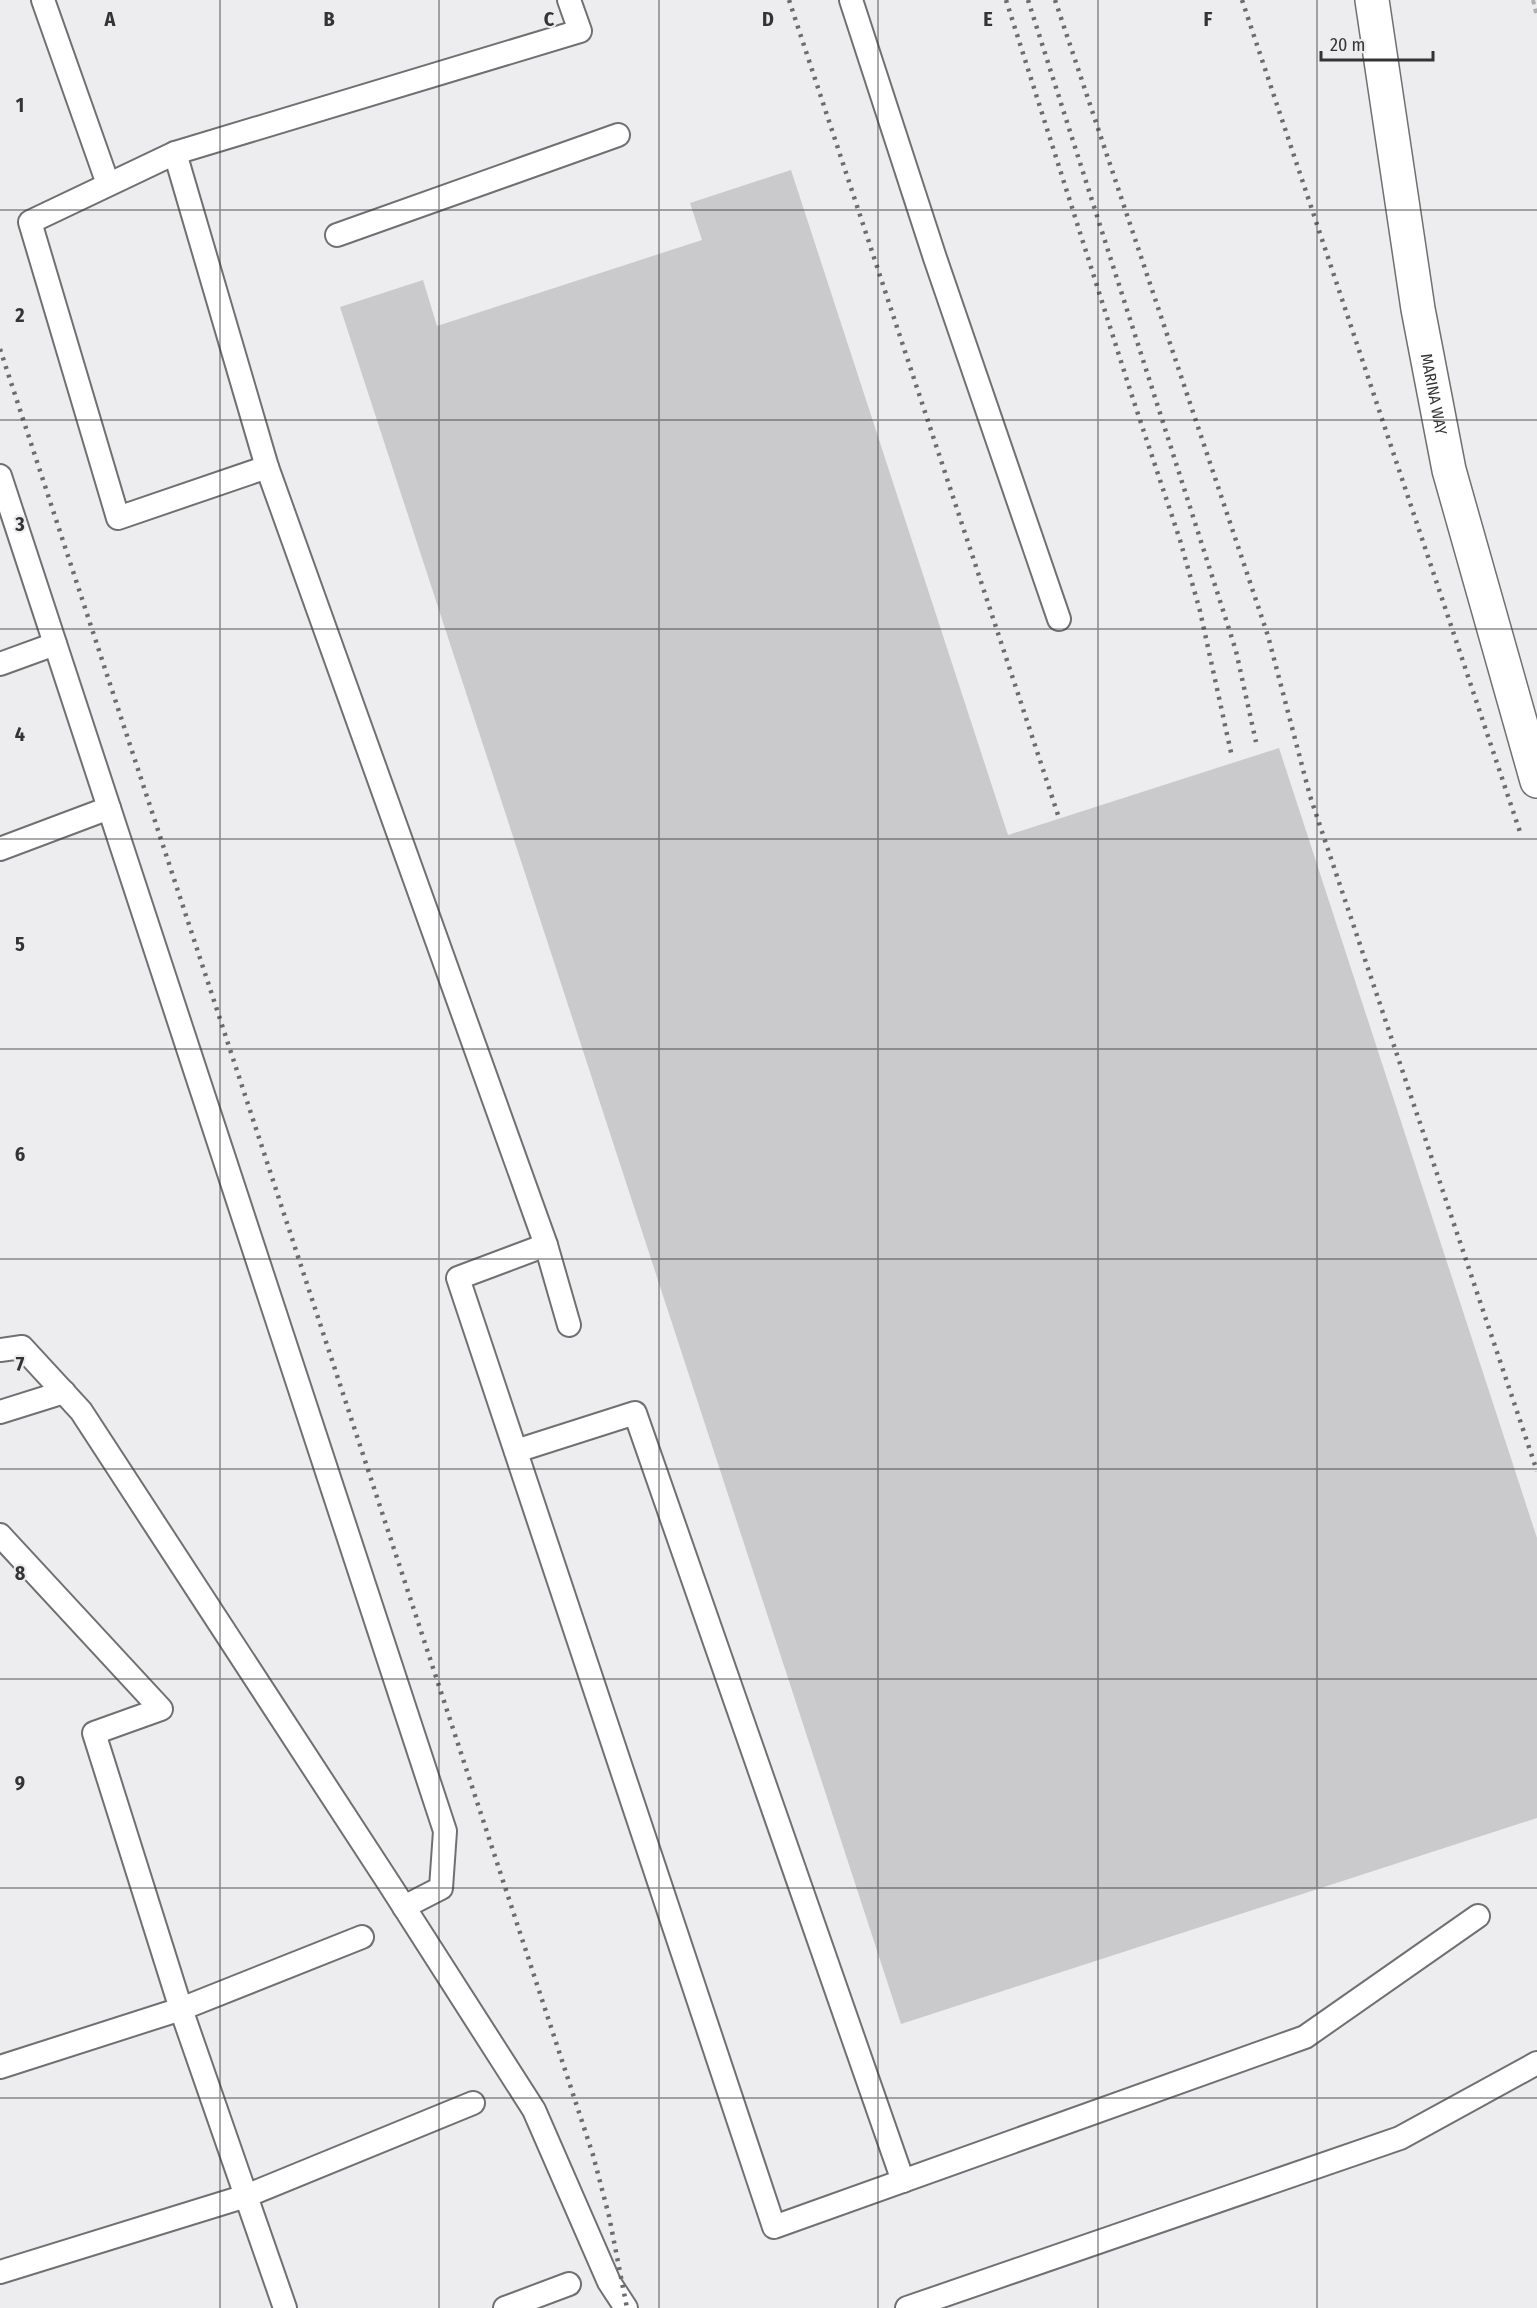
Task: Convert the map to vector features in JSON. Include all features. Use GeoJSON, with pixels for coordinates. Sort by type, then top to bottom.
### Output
{"type":"FeatureCollection","features":[{"type":"Feature","properties":{"kind":"street","name":"MARINA WAY"},"geometry":{"type":"LineString","coordinates":[[1372,0],[1418,309],[1449,470],[1537,780]]}},
{"type":"Feature","properties":{"kind":"lane"},"geometry":{"type":"LineString","coordinates":[[43,0],[108,184]]}},
{"type":"Feature","properties":{"kind":"lane"},"geometry":{"type":"LineString","coordinates":[[267,467],[118,518],[30,222],[175,153],[580,31],[569,0]]}},
{"type":"Feature","properties":{"kind":"lane"},"geometry":{"type":"LineString","coordinates":[[851,0],[935,258],[1059,619]]}},
{"type":"Feature","properties":{"kind":"lane"},"geometry":{"type":"LineString","coordinates":[[337,235],[618,135]]}},
{"type":"Feature","properties":{"kind":"lane"},"geometry":{"type":"LineString","coordinates":[[175,153],[267,467],[546,1245],[569,1325]]}},
{"type":"Feature","properties":{"kind":"lane"},"geometry":{"type":"LineString","coordinates":[[0,476],[445,1831],[441,1888],[404,1907]]}},
{"type":"Feature","properties":{"kind":"lane"},"geometry":{"type":"LineString","coordinates":[[0,664],[55,644]]}},
{"type":"Feature","properties":{"kind":"lane"},"geometry":{"type":"LineString","coordinates":[[0,849],[109,808]]}},
{"type":"Feature","properties":{"kind":"lane"},"geometry":{"type":"LineString","coordinates":[[546,1245],[458,1278],[774,2227],[1305,2037],[1478,1916]]}},
{"type":"Feature","properties":{"kind":"lane"},"geometry":{"type":"LineString","coordinates":[[0,1350],[22,1347],[81,1411],[534,2110],[609,2282],[626,2308]]}},
{"type":"Feature","properties":{"kind":"lane"},"geometry":{"type":"LineString","coordinates":[[0,1412],[64,1392]]}},
{"type":"Feature","properties":{"kind":"lane"},"geometry":{"type":"LineString","coordinates":[[516,1451],[635,1413],[903,2181]]}},
{"type":"Feature","properties":{"kind":"lane"},"geometry":{"type":"LineString","coordinates":[[0,1535],[160,1709],[94,1733],[181,2009],[285,2308]]}},
{"type":"Feature","properties":{"kind":"lane"},"geometry":{"type":"LineString","coordinates":[[0,2067],[181,2009],[362,1937]]}},
{"type":"Feature","properties":{"kind":"lane"},"geometry":{"type":"LineString","coordinates":[[907,2308],[1400,2138],[1537,2063]]}},
{"type":"Feature","properties":{"kind":"lane"},"geometry":{"type":"LineString","coordinates":[[0,2272],[246,2196],[473,2103]]}},
{"type":"Feature","properties":{"kind":"lane"},"geometry":{"type":"LineString","coordinates":[[505,2308],[569,2284]]}},
{"type":"Feature","properties":{"kind":"path"},"geometry":{"type":"LineString","coordinates":[[1533,0],[1537,16]]}},
{"type":"Feature","properties":{"kind":"building"},"geometry":{"type":"Polygon","coordinates":[[[791,170],[1008,835],[1279,748],[1537,1538],[1537,1818],[901,2024],[340,307],[423,280],[437,326],[702,240],[690,203],[791,170]]]}},
{"type":"Feature","properties":{"kind":"railway"},"geometry":{"type":"LineString","coordinates":[[789,0],[1059,818]]}},
{"type":"Feature","properties":{"kind":"railway"},"geometry":{"type":"LineString","coordinates":[[1006,0],[1180,540],[1200,611],[1232,757]]}},
{"type":"Feature","properties":{"kind":"railway"},"geometry":{"type":"LineString","coordinates":[[1028,0],[1236,651],[1256,742]]}},
{"type":"Feature","properties":{"kind":"railway"},"geometry":{"type":"LineString","coordinates":[[1055,0],[1268,636],[1310,796],[1537,1471]]}},
{"type":"Feature","properties":{"kind":"railway"},"geometry":{"type":"LineString","coordinates":[[1242,0],[1521,835]]}},
{"type":"Feature","properties":{"kind":"railway"},"geometry":{"type":"LineString","coordinates":[[0,349],[593,2155],[609,2216],[627,2308]]}}]}
